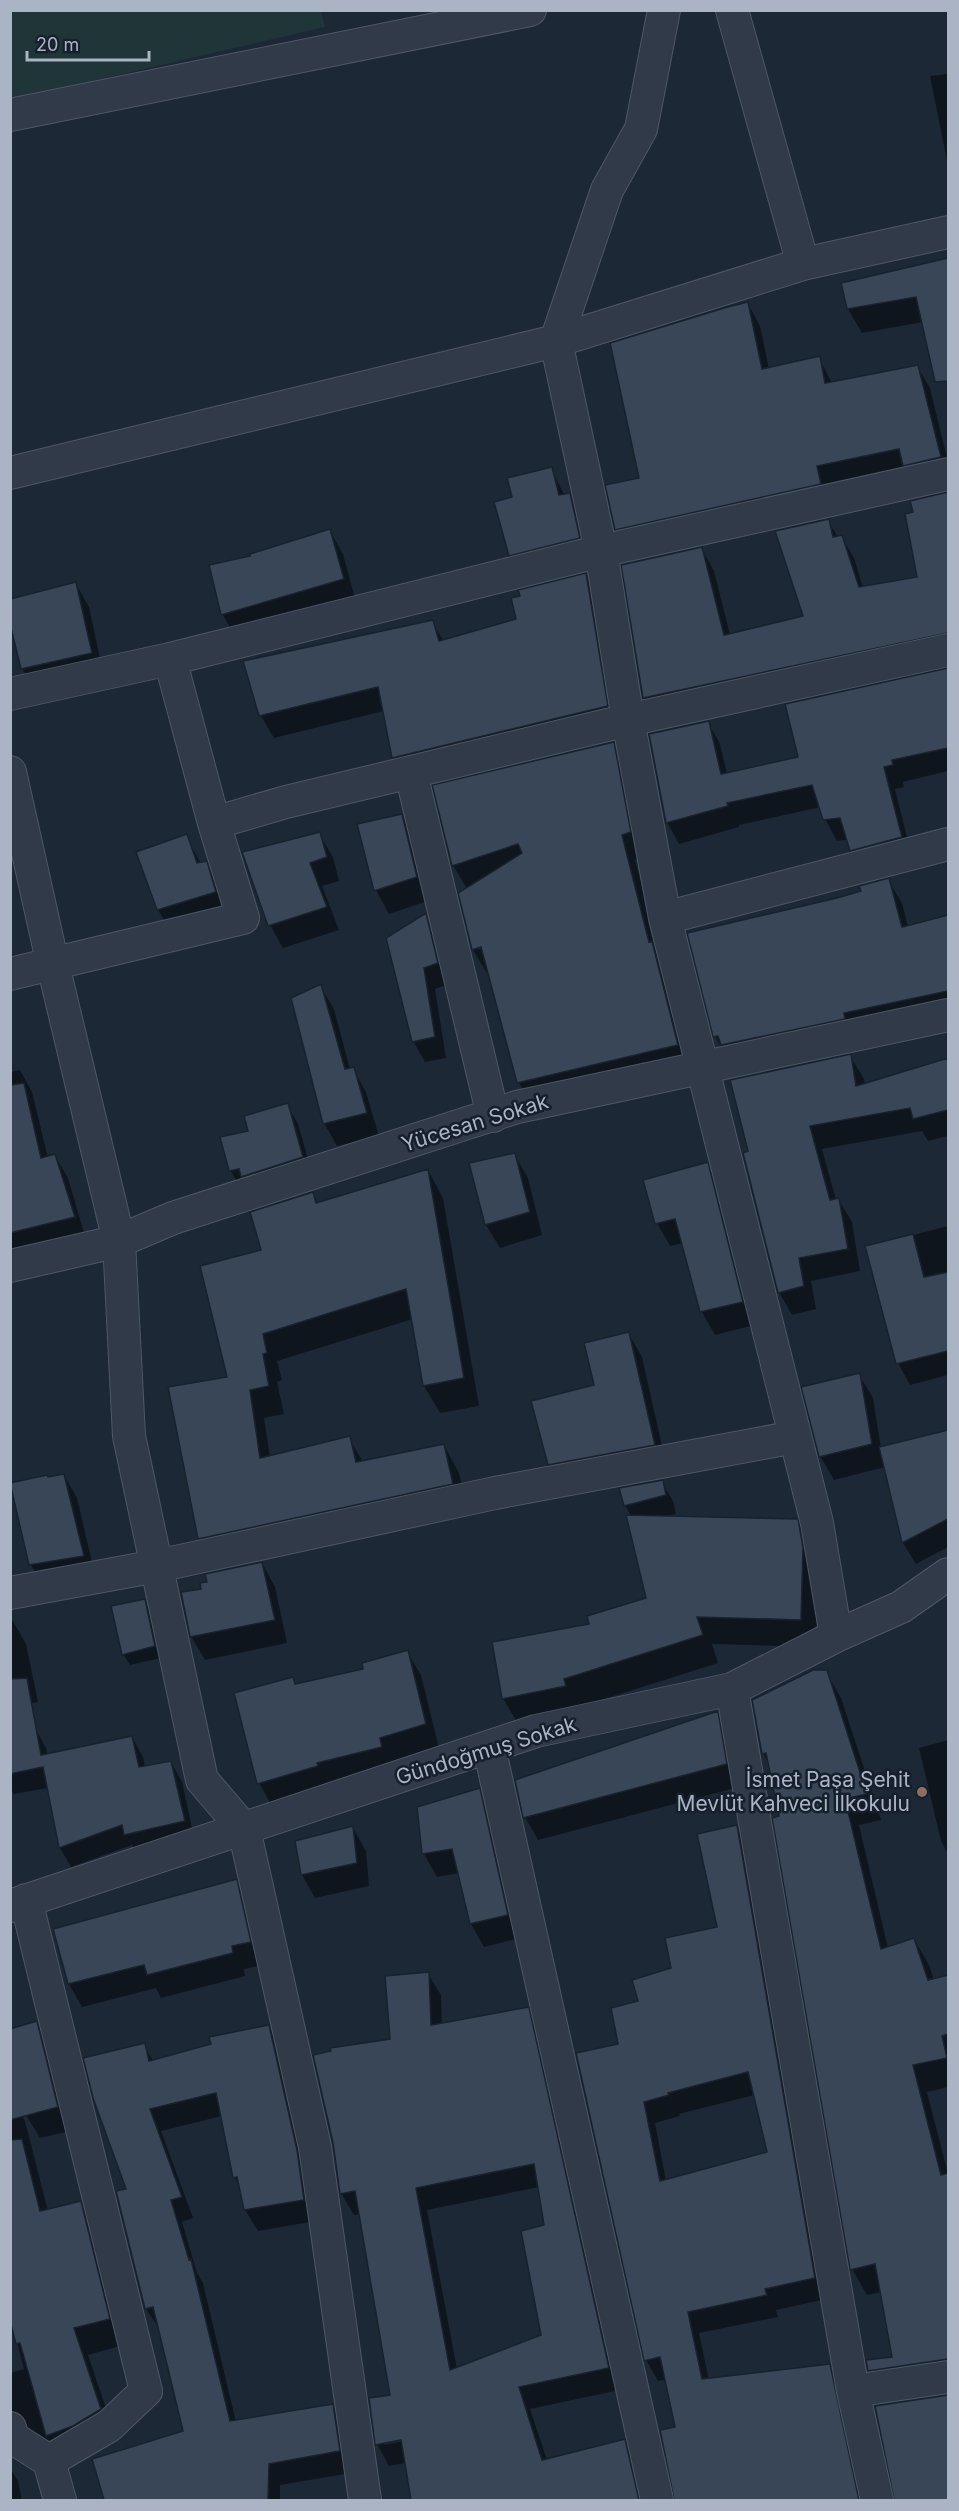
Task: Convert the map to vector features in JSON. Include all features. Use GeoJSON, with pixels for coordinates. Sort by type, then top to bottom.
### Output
{"type":"FeatureCollection","features":[{"type":"Feature","properties":{"kind":"street"},"geometry":{"type":"LineString","coordinates":[[10,115],[530,10]]}},
{"type":"Feature","properties":{"kind":"street"},"geometry":{"type":"LineString","coordinates":[[664,10],[641,129],[607,190],[556,341],[600,551],[628,720],[665,918],[817,1523],[836,1636]]}},
{"type":"Feature","properties":{"kind":"street"},"geometry":{"type":"LineString","coordinates":[[732,10],[803,264]]}},
{"type":"Feature","properties":{"kind":"street"},"geometry":{"type":"LineString","coordinates":[[10,473],[556,341],[803,264],[948,232]]}},
{"type":"Feature","properties":{"kind":"street"},"geometry":{"type":"LineString","coordinates":[[10,694],[170,659],[600,551],[948,474]]}},
{"type":"Feature","properties":{"kind":"street"},"geometry":{"type":"LineString","coordinates":[[214,823],[286,802],[628,720],[948,650]]}},
{"type":"Feature","properties":{"kind":"street"},"geometry":{"type":"LineString","coordinates":[[10,974],[243,918],[214,823],[170,659]]}},
{"type":"Feature","properties":{"kind":"street"},"geometry":{"type":"LineString","coordinates":[[10,772],[53,965],[119,1241],[129,1436],[202,1780],[244,1828],[315,2147],[365,2500]]}},
{"type":"Feature","properties":{"kind":"street"},"geometry":{"type":"LineString","coordinates":[[411,773],[493,1116]]}},
{"type":"Feature","properties":{"kind":"street"},"geometry":{"type":"LineString","coordinates":[[665,918],[948,844]]}},
{"type":"Feature","properties":{"kind":"street","name":"Yücesan Sokak"},"geometry":{"type":"LineString","coordinates":[[10,1266],[119,1241],[173,1218],[517,1107],[948,1014]]}},
{"type":"Feature","properties":{"kind":"street"},"geometry":{"type":"LineString","coordinates":[[10,1593],[157,1566],[495,1494],[795,1437]]}},
{"type":"Feature","properties":{"kind":"street","name":"Gündoğmuş Sokak"},"geometry":{"type":"LineString","coordinates":[[18,1904],[536,1731],[732,1689],[836,1636],[901,1607],[948,1574]]}},
{"type":"Feature","properties":{"kind":"street"},"geometry":{"type":"LineString","coordinates":[[732,1689],[853,2391],[877,2500]]}},
{"type":"Feature","properties":{"kind":"street"},"geometry":{"type":"LineString","coordinates":[[489,1747],[657,2500]]}},
{"type":"Feature","properties":{"kind":"street"},"geometry":{"type":"LineString","coordinates":[[18,1904],[146,2391],[109,2426],[49,2461]]}},
{"type":"Feature","properties":{"kind":"street"},"geometry":{"type":"LineString","coordinates":[[853,2391],[948,2377]]}},
{"type":"Feature","properties":{"kind":"street"},"geometry":{"type":"LineString","coordinates":[[10,2428],[13,2438],[49,2461],[60,2500]]}},
{"type":"Feature","properties":{"kind":"green space"},"geometry":{"type":"Polygon","coordinates":[[[10,11],[321,11],[325,27],[11,100],[10,11]]]}},
{"type":"Feature","properties":{"kind":"building"},"geometry":{"type":"Polygon","coordinates":[[[948,258],[948,381],[935,382],[916,297],[847,309],[841,283],[948,258]]]}},
{"type":"Feature","properties":{"kind":"building"},"geometry":{"type":"Polygon","coordinates":[[[748,302],[762,369],[820,356],[825,383],[918,365],[941,457],[903,466],[899,449],[817,466],[821,484],[615,530],[605,485],[639,478],[610,343],[748,302]]]}},
{"type":"Feature","properties":{"kind":"building"},"geometry":{"type":"Polygon","coordinates":[[[552,467],[559,495],[570,493],[580,538],[509,556],[494,502],[512,497],[507,478],[552,467]]]}},
{"type":"Feature","properties":{"kind":"building"},"geometry":{"type":"Polygon","coordinates":[[[948,492],[948,633],[643,698],[621,565],[702,547],[724,635],[803,616],[775,531],[829,519],[833,537],[842,535],[859,587],[917,577],[905,514],[913,512],[910,501],[948,492]]]}},
{"type":"Feature","properties":{"kind":"building"},"geometry":{"type":"Polygon","coordinates":[[[330,529],[344,579],[221,615],[209,565],[250,556],[250,554],[330,529]]]}},
{"type":"Feature","properties":{"kind":"building"},"geometry":{"type":"Polygon","coordinates":[[[586,573],[608,706],[392,758],[378,687],[259,716],[243,661],[433,620],[439,641],[516,619],[511,598],[520,596],[518,590],[586,573]]]}},
{"type":"Feature","properties":{"kind":"building"},"geometry":{"type":"Polygon","coordinates":[[[76,582],[92,653],[21,669],[10,624],[10,599],[76,582]]]}},
{"type":"Feature","properties":{"kind":"building"},"geometry":{"type":"Polygon","coordinates":[[[948,668],[948,748],[892,760],[893,765],[884,767],[902,837],[850,851],[840,818],[823,820],[812,785],[727,803],[728,806],[666,823],[649,734],[709,721],[721,774],[798,757],[785,704],[948,668]]]}},
{"type":"Feature","properties":{"kind":"building"},"geometry":{"type":"Polygon","coordinates":[[[614,742],[631,832],[622,835],[678,1045],[517,1083],[481,947],[472,950],[458,893],[522,853],[518,844],[452,866],[432,785],[614,742]]]}},
{"type":"Feature","properties":{"kind":"building"},"geometry":{"type":"Polygon","coordinates":[[[402,814],[417,877],[374,891],[357,824],[402,814]]]}},
{"type":"Feature","properties":{"kind":"building"},"geometry":{"type":"Polygon","coordinates":[[[320,832],[327,857],[310,863],[327,907],[268,926],[242,852],[320,832]]]}},
{"type":"Feature","properties":{"kind":"building"},"geometry":{"type":"Polygon","coordinates":[[[187,834],[197,863],[207,861],[216,892],[157,910],[136,852],[187,834]]]}},
{"type":"Feature","properties":{"kind":"building"},"geometry":{"type":"Polygon","coordinates":[[[889,878],[902,927],[948,915],[948,991],[844,1013],[845,1019],[721,1045],[718,1036],[713,1037],[687,933],[837,898],[861,891],[859,886],[889,878]]]}},
{"type":"Feature","properties":{"kind":"building"},"geometry":{"type":"Polygon","coordinates":[[[426,913],[438,963],[424,968],[435,1037],[412,1042],[386,938],[426,913]]]}},
{"type":"Feature","properties":{"kind":"building"},"geometry":{"type":"Polygon","coordinates":[[[321,984],[345,1069],[354,1067],[367,1113],[323,1124],[291,998],[321,984]]]}},
{"type":"Feature","properties":{"kind":"building"},"geometry":{"type":"Polygon","coordinates":[[[851,1054],[856,1086],[948,1058],[948,1110],[913,1119],[910,1108],[810,1126],[830,1200],[839,1198],[848,1249],[799,1258],[804,1286],[778,1293],[743,1153],[748,1151],[730,1080],[851,1054]]]}},
{"type":"Feature","properties":{"kind":"building"},"geometry":{"type":"Polygon","coordinates":[[[24,1083],[41,1158],[55,1154],[75,1217],[10,1233],[10,1085],[24,1083]]]}},
{"type":"Feature","properties":{"kind":"building"},"geometry":{"type":"Polygon","coordinates":[[[288,1103],[303,1157],[241,1177],[239,1169],[229,1171],[220,1137],[248,1131],[244,1116],[288,1103]]]}},
{"type":"Feature","properties":{"kind":"building"},"geometry":{"type":"Polygon","coordinates":[[[515,1153],[530,1212],[485,1225],[469,1163],[515,1153]]]}},
{"type":"Feature","properties":{"kind":"building"},"geometry":{"type":"Polygon","coordinates":[[[708,1162],[743,1302],[700,1312],[675,1219],[655,1224],[643,1180],[708,1162]]]}},
{"type":"Feature","properties":{"kind":"building"},"geometry":{"type":"Polygon","coordinates":[[[428,1169],[464,1378],[423,1386],[406,1289],[263,1334],[267,1353],[263,1354],[269,1386],[250,1390],[260,1458],[350,1436],[356,1462],[444,1444],[453,1484],[198,1539],[168,1387],[227,1377],[200,1266],[261,1250],[250,1212],[313,1192],[316,1203],[428,1169]]]}},
{"type":"Feature","properties":{"kind":"building"},"geometry":{"type":"Polygon","coordinates":[[[913,1234],[924,1277],[948,1272],[948,1351],[896,1364],[865,1246],[913,1234]]]}},
{"type":"Feature","properties":{"kind":"building"},"geometry":{"type":"Polygon","coordinates":[[[629,1332],[655,1445],[548,1465],[531,1401],[594,1385],[584,1343],[629,1332]]]}},
{"type":"Feature","properties":{"kind":"building"},"geometry":{"type":"Polygon","coordinates":[[[860,1373],[872,1444],[819,1457],[801,1387],[860,1373]]]}},
{"type":"Feature","properties":{"kind":"building"},"geometry":{"type":"Polygon","coordinates":[[[948,1430],[948,1519],[902,1543],[879,1447],[948,1430]]]}},
{"type":"Feature","properties":{"kind":"building"},"geometry":{"type":"Polygon","coordinates":[[[64,1474],[84,1556],[29,1565],[10,1483],[47,1475],[48,1477],[64,1474]]]}},
{"type":"Feature","properties":{"kind":"building"},"geometry":{"type":"Polygon","coordinates":[[[663,1480],[666,1495],[624,1506],[619,1488],[663,1480]]]}},
{"type":"Feature","properties":{"kind":"building"},"geometry":{"type":"Polygon","coordinates":[[[626,1515],[798,1519],[803,1547],[801,1620],[697,1617],[703,1635],[564,1679],[566,1686],[502,1699],[492,1642],[589,1624],[587,1616],[646,1598],[626,1515]]]}},
{"type":"Feature","properties":{"kind":"building"},"geometry":{"type":"Polygon","coordinates":[[[262,1562],[275,1620],[190,1637],[181,1592],[201,1589],[200,1583],[207,1582],[205,1574],[262,1562]]]}},
{"type":"Feature","properties":{"kind":"building"},"geometry":{"type":"Polygon","coordinates":[[[145,1599],[155,1646],[122,1655],[111,1606],[145,1599]]]}},
{"type":"Feature","properties":{"kind":"building"},"geometry":{"type":"Polygon","coordinates":[[[408,1650],[426,1724],[380,1738],[382,1747],[317,1763],[318,1766],[257,1784],[234,1693],[293,1677],[295,1684],[363,1669],[362,1663],[408,1650]]]}},
{"type":"Feature","properties":{"kind":"building"},"geometry":{"type":"Polygon","coordinates":[[[813,1670],[827,1670],[867,1794],[845,1799],[881,1949],[914,1938],[928,1980],[948,1975],[948,2034],[942,2036],[947,2058],[913,2065],[941,2175],[948,2173],[948,2359],[868,2371],[866,2360],[892,2357],[875,2264],[850,2270],[772,1818],[779,1816],[766,1753],[762,1754],[752,1700],[813,1670]]]}},
{"type":"Feature","properties":{"kind":"building"},"geometry":{"type":"Polygon","coordinates":[[[27,1678],[41,1755],[132,1736],[139,1767],[171,1761],[185,1821],[124,1835],[122,1825],[59,1848],[43,1767],[10,1774],[10,1679],[27,1678]]]}},
{"type":"Feature","properties":{"kind":"building"},"geometry":{"type":"Polygon","coordinates":[[[718,1711],[727,1764],[523,1818],[515,1780],[718,1711]]]}},
{"type":"Feature","properties":{"kind":"building"},"geometry":{"type":"Polygon","coordinates":[[[480,1788],[508,1915],[470,1924],[452,1849],[422,1854],[417,1807],[480,1788]]]}},
{"type":"Feature","properties":{"kind":"building"},"geometry":{"type":"Polygon","coordinates":[[[737,1825],[815,2278],[765,2289],[767,2295],[688,2312],[702,2379],[830,2364],[859,2500],[674,2500],[660,2430],[675,2427],[660,2357],[644,2361],[576,2053],[618,2044],[611,2008],[638,2001],[632,1980],[671,1968],[665,1938],[717,1927],[697,1834],[737,1825]],[[748,2072],[668,2093],[669,2095],[644,2102],[660,2181],[767,2152],[748,2072]]]}},
{"type":"Feature","properties":{"kind":"building"},"geometry":{"type":"Polygon","coordinates":[[[353,1826],[357,1863],[301,1875],[295,1841],[353,1826]]]}},
{"type":"Feature","properties":{"kind":"building"},"geometry":{"type":"Polygon","coordinates":[[[237,1879],[251,1942],[232,1946],[233,1953],[147,1975],[144,1965],[68,1984],[53,1929],[237,1879]]]}},
{"type":"Feature","properties":{"kind":"building"},"geometry":{"type":"Polygon","coordinates":[[[429,1972],[431,2025],[529,2007],[609,2368],[519,2387],[542,2460],[625,2439],[639,2500],[411,2500],[401,2440],[375,2445],[369,2398],[390,2395],[355,2191],[340,2194],[333,2143],[313,2055],[331,2051],[330,2048],[390,2039],[385,1976],[429,1972]],[[534,2164],[416,2188],[450,2370],[541,2335],[521,2231],[544,2225],[534,2164]]]}},
{"type":"Feature","properties":{"kind":"building"},"geometry":{"type":"Polygon","coordinates":[[[37,2021],[58,2107],[10,2120],[10,2029],[37,2021]]]}},
{"type":"Feature","properties":{"kind":"building"},"geometry":{"type":"Polygon","coordinates":[[[269,2025],[297,2150],[304,2200],[244,2210],[237,2177],[233,2178],[216,2093],[150,2109],[182,2197],[171,2200],[189,2260],[191,2259],[230,2421],[333,2404],[340,2451],[269,2464],[268,2500],[104,2500],[92,2459],[183,2431],[153,2307],[145,2309],[116,2191],[126,2189],[93,2098],[83,2058],[145,2043],[149,2061],[211,2044],[209,2037],[269,2025]]]}},
{"type":"Feature","properties":{"kind":"building"},"geometry":{"type":"Polygon","coordinates":[[[22,2139],[40,2211],[81,2201],[110,2319],[74,2328],[101,2409],[73,2426],[46,2436],[20,2343],[16,2344],[10,2321],[10,2140],[22,2139]]]}},
{"type":"Feature","properties":{"kind":"building"},"geometry":{"type":"Polygon","coordinates":[[[948,2395],[948,2500],[894,2500],[875,2406],[948,2395]]]}},
{"type":"Feature","properties":{"kind":"place","name":"İsmet Paşa Şehit Mevlüt Kahveci İlkokulu"},"geometry":{"type":"Point","coordinates":[922,1792]}}]}
